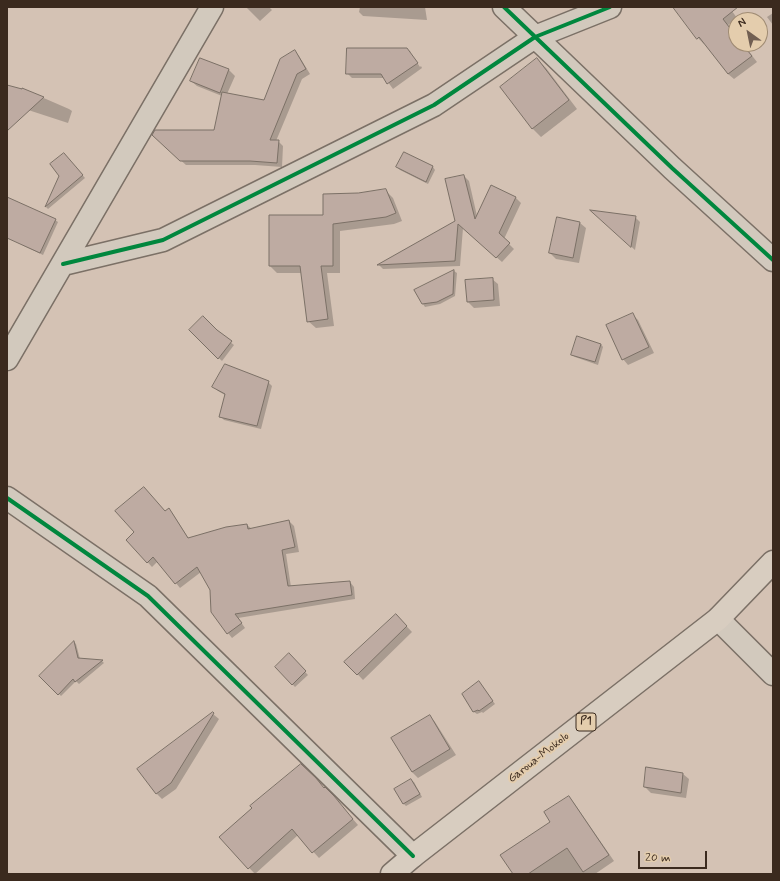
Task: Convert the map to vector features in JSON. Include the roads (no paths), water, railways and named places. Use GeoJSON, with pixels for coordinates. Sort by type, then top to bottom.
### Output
{"type":"FeatureCollection","features":[{"type":"Feature","properties":{"kind":"main road","name":"Garoua-Mokolo"},"geometry":{"type":"LineString","coordinates":[[392,874],[413,856],[718,619],[773,562]]}},
{"type":"Feature","properties":{"kind":"street"},"geometry":{"type":"LineString","coordinates":[[7,359],[212,7]]}},
{"type":"Feature","properties":{"kind":"street"},"geometry":{"type":"LineString","coordinates":[[504,7],[672,168],[773,260]]}},
{"type":"Feature","properties":{"kind":"street"},"geometry":{"type":"LineString","coordinates":[[62,264],[163,240],[434,105],[535,37],[610,7]]}},
{"type":"Feature","properties":{"kind":"street"},"geometry":{"type":"LineString","coordinates":[[7,498],[148,596],[413,856]]}},
{"type":"Feature","properties":{"kind":"street"},"geometry":{"type":"LineString","coordinates":[[718,619],[773,674]]}}]}
